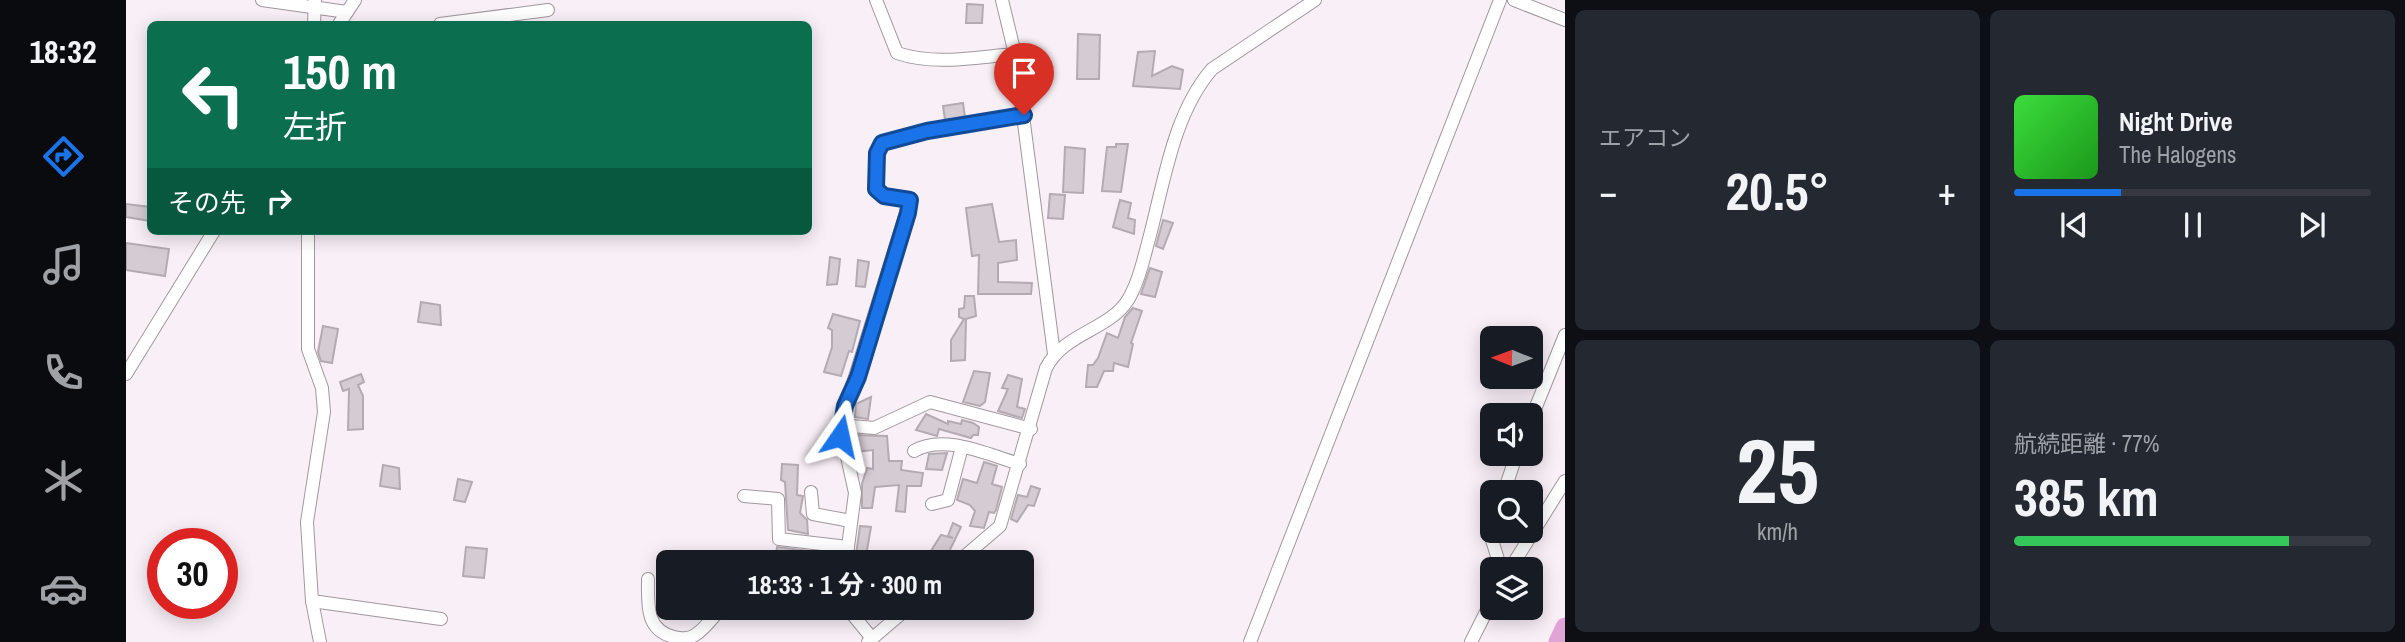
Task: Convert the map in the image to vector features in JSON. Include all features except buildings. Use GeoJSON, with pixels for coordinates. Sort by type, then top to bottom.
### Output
{"type":"FeatureCollection","features":[{"type":"Feature","properties":{"kind":"street"},"geometry":{"type":"LineString","coordinates":[[262,0],[314,4],[347,12]]}},
{"type":"Feature","properties":{"kind":"street"},"geometry":{"type":"LineString","coordinates":[[342,21],[355,0]]}},
{"type":"Feature","properties":{"kind":"street"},"geometry":{"type":"LineString","coordinates":[[876,0],[897,53],[914,59],[939,61],[1015,54]]}},
{"type":"Feature","properties":{"kind":"street"},"geometry":{"type":"LineString","coordinates":[[1002,0],[1015,54],[1024,115],[1054,354]]}},
{"type":"Feature","properties":{"kind":"street"},"geometry":{"type":"LineString","coordinates":[[972,550],[1000,526],[1031,429],[1046,368],[1054,354],[1115,313],[1126,303],[1138,281],[1175,141],[1200,82],[1212,69],[1315,0]]}},
{"type":"Feature","properties":{"kind":"street"},"geometry":{"type":"LineString","coordinates":[[1250,642],[1500,0]]}},
{"type":"Feature","properties":{"kind":"street"},"geometry":{"type":"LineString","coordinates":[[1514,0],[1565,20]]}},
{"type":"Feature","properties":{"kind":"street"},"geometry":{"type":"LineString","coordinates":[[463,21],[548,10]]}},
{"type":"Feature","properties":{"kind":"street"},"geometry":{"type":"LineString","coordinates":[[848,550],[855,493],[840,425],[910,200],[884,196],[876,189],[877,153],[882,143],[927,131],[1024,115]]}},
{"type":"Feature","properties":{"kind":"street"},"geometry":{"type":"LineString","coordinates":[[126,374],[212,235]]}},
{"type":"Feature","properties":{"kind":"street"},"geometry":{"type":"LineString","coordinates":[[308,235],[308,349],[322,388],[324,412],[308,511],[312,601],[320,642]]}},
{"type":"Feature","properties":{"kind":"street"},"geometry":{"type":"LineString","coordinates":[[1537,403],[1565,335]]}},
{"type":"Feature","properties":{"kind":"street"},"geometry":{"type":"LineString","coordinates":[[840,425],[874,428],[930,402],[1031,429]]}},
{"type":"Feature","properties":{"kind":"street"},"geometry":{"type":"LineString","coordinates":[[914,451],[927,443],[962,447],[1020,464]]}},
{"type":"Feature","properties":{"kind":"street"},"geometry":{"type":"LineString","coordinates":[[932,504],[948,500],[962,447]]}},
{"type":"Feature","properties":{"kind":"street"},"geometry":{"type":"LineString","coordinates":[[1518,557],[1565,481]]}},
{"type":"Feature","properties":{"kind":"street"},"geometry":{"type":"LineString","coordinates":[[811,492],[813,514],[851,521]]}},
{"type":"Feature","properties":{"kind":"street"},"geometry":{"type":"LineString","coordinates":[[744,496],[778,499],[779,539],[848,547]]}},
{"type":"Feature","properties":{"kind":"street"},"geometry":{"type":"LineString","coordinates":[[648,579],[648,610],[652,623],[662,634],[680,639],[695,635],[709,620]]}},
{"type":"Feature","properties":{"kind":"street"},"geometry":{"type":"LineString","coordinates":[[312,601],[441,619]]}},
{"type":"Feature","properties":{"kind":"street"},"geometry":{"type":"LineString","coordinates":[[854,620],[869,639],[893,620]]}},
{"type":"Feature","properties":{"kind":"street"},"geometry":{"type":"LineString","coordinates":[[1471,642],[1482,620]]}},
{"type":"Feature","properties":{"kind":"waterway"},"geometry":{"type":"LineString","coordinates":[[1558,642],[1565,627]]}},
{"type":"Feature","properties":{"kind":"route"},"geometry":{"type":"LineString","coordinates":[[840,436],[845,406],[858,377],[910,200],[884,196],[876,189],[877,153],[882,143],[927,131],[1024,115]]}}]}
